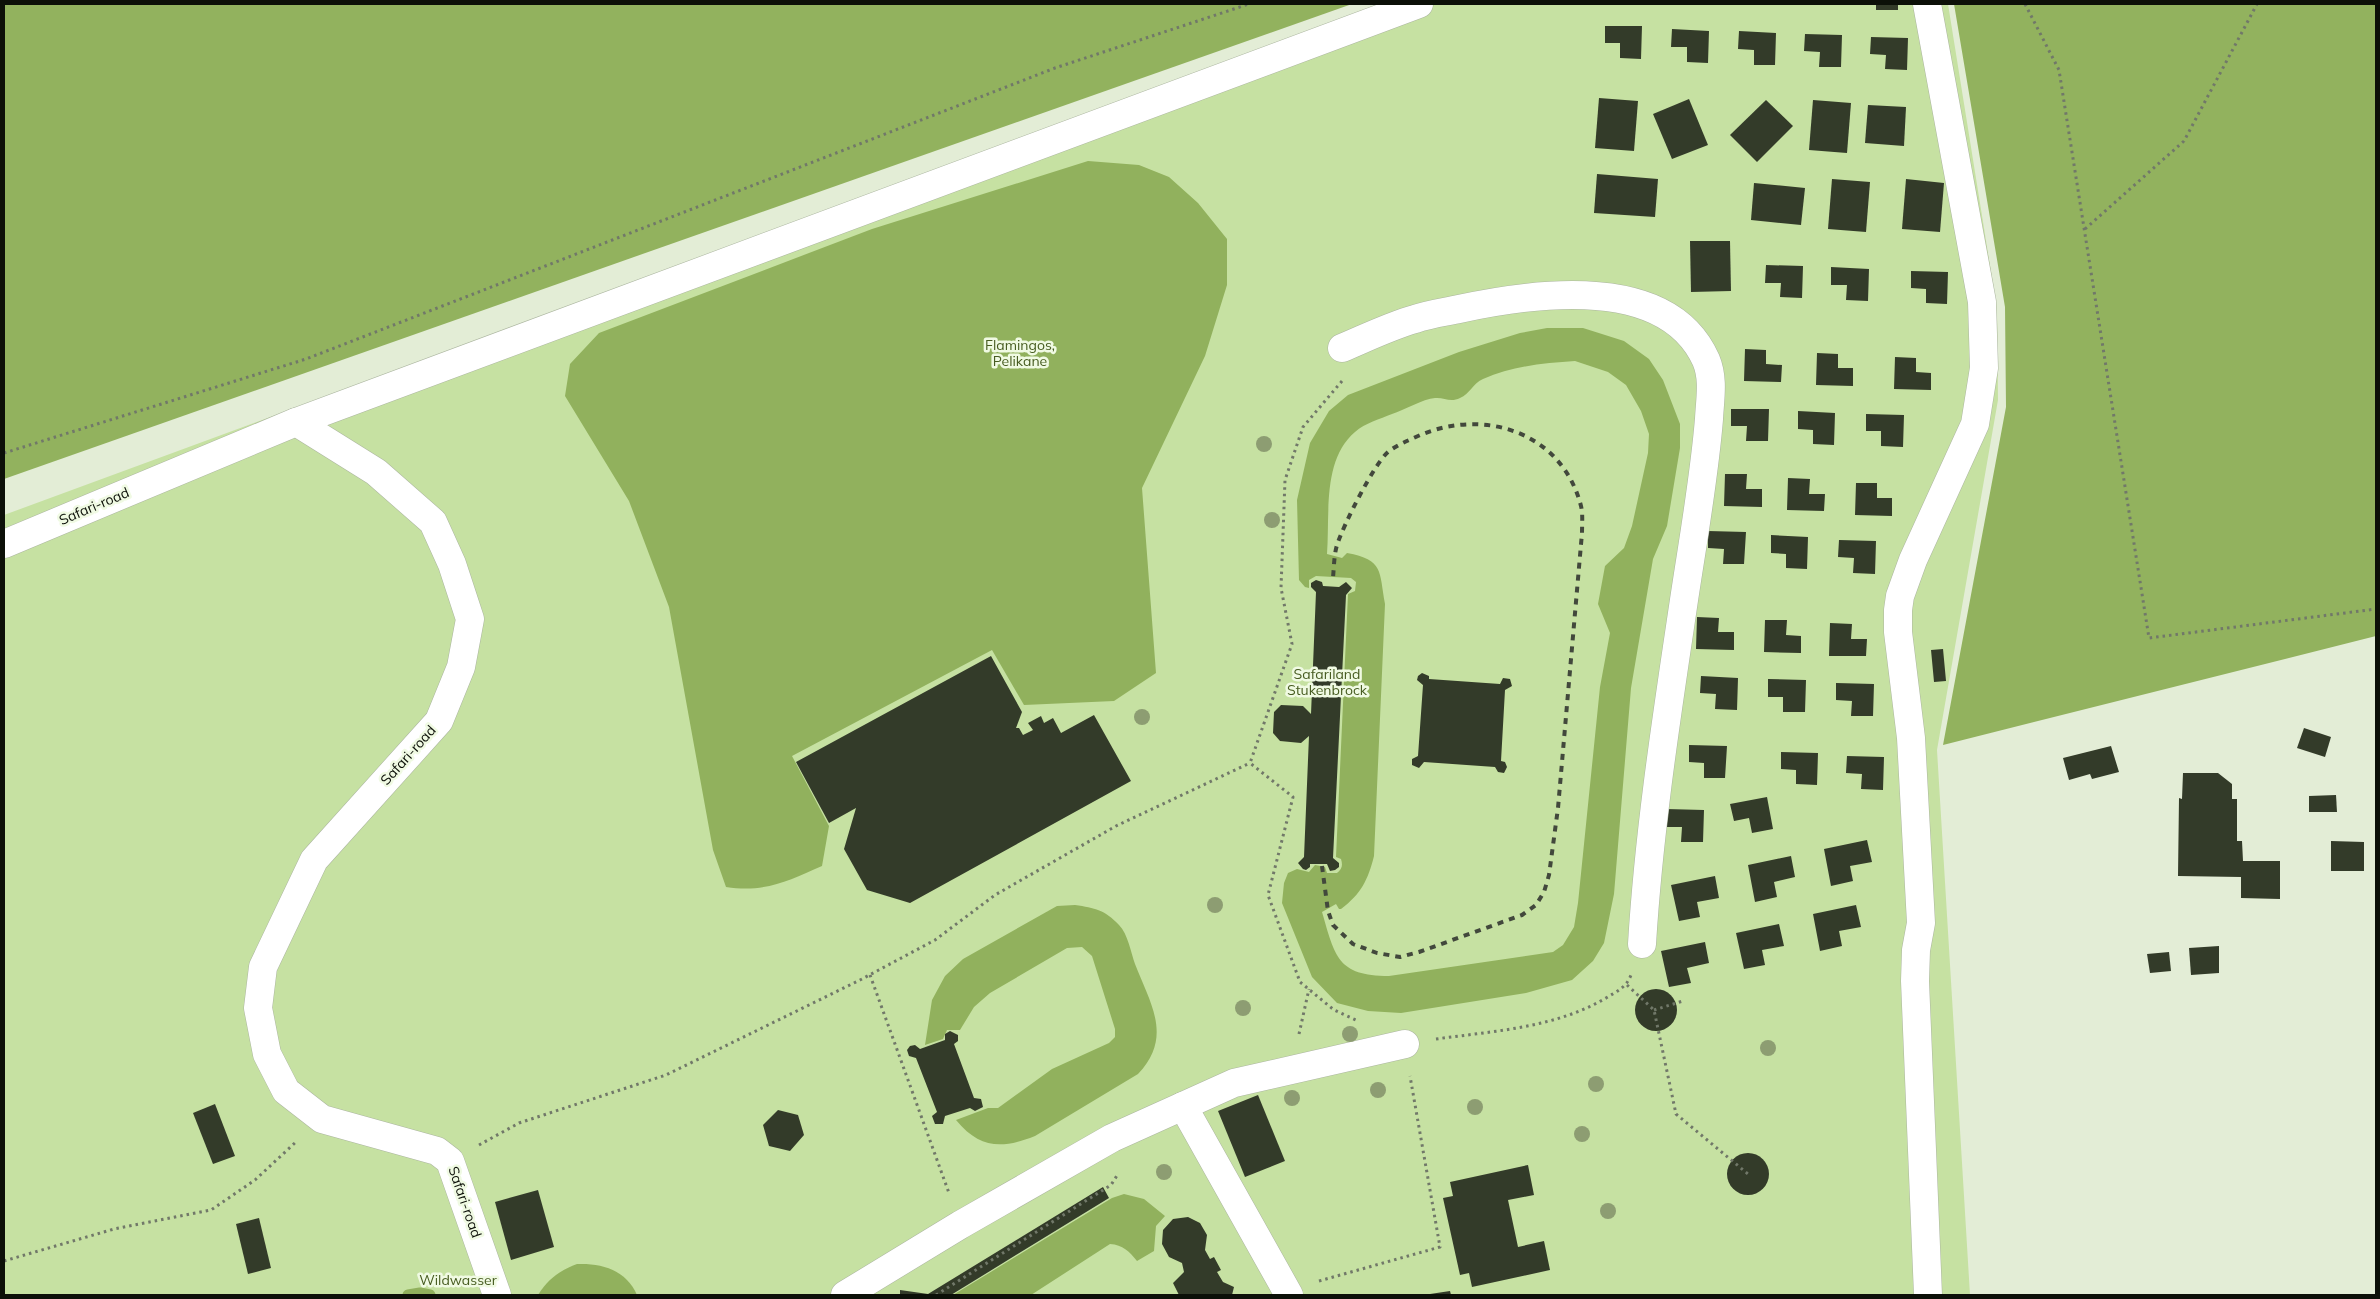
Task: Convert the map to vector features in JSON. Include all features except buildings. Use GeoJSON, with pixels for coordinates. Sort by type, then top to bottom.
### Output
{"type":"FeatureCollection","features":[{"type":"Feature","properties":{"kind":"lane"},"geometry":{"type":"LineString","coordinates":[[296,422],[1419,4]]}},
{"type":"Feature","properties":{"kind":"lane"},"geometry":{"type":"LineString","coordinates":[[1927,4],[1982,302],[1984,368],[1975,424],[1913,560],[1900,596],[1898,610],[1898,632],[1911,738],[1921,923],[1916,950],[1915,981],[1928,1295]]}},
{"type":"Feature","properties":{"kind":"lane"},"geometry":{"type":"LineString","coordinates":[[1342,348],[1415,319],[1500,300],[1574,294],[1603,296],[1652,309],[1681,327],[1697,343],[1707,362],[1712,381],[1706,458],[1665,728],[1647,874],[1642,944]]}},
{"type":"Feature","properties":{"kind":"lane","name":"Safari-road"},"geometry":{"type":"LineString","coordinates":[[4,544],[296,422],[376,472],[433,522],[452,564],[470,619],[461,667],[438,721],[314,860],[263,967],[258,1008],[267,1054],[286,1091],[322,1119],[437,1151],[450,1161],[497,1295]]}},
{"type":"Feature","properties":{"kind":"lane"},"geometry":{"type":"LineString","coordinates":[[845,1295],[960,1225],[1112,1138],[1234,1083],[1405,1044]]}},
{"type":"Feature","properties":{"kind":"lane"},"geometry":{"type":"LineString","coordinates":[[1183,1106],[1288,1293]]}},
{"type":"Feature","properties":{"kind":"path"},"geometry":{"type":"LineString","coordinates":[[4,453],[306,359],[1055,68],[1249,4]]}},
{"type":"Feature","properties":{"kind":"path"},"geometry":{"type":"LineString","coordinates":[[2025,4],[2059,70],[2148,638],[2376,609]]}},
{"type":"Feature","properties":{"kind":"path"},"geometry":{"type":"LineString","coordinates":[[2084,230],[2184,141],[2257,4]]}},
{"type":"Feature","properties":{"kind":"path"},"geometry":{"type":"LineString","coordinates":[[450,1161],[519,1123],[666,1075],[870,975],[935,940],[995,895],[1116,826],[1250,762],[1292,644],[1281,588],[1285,480],[1303,427],[1354,368],[1342,348]]}},
{"type":"Feature","properties":{"kind":"path"},"geometry":{"type":"LineString","coordinates":[[1250,762],[1292,797],[1268,895],[1300,982],[1334,1010],[1360,1022]]}},
{"type":"Feature","properties":{"kind":"path"},"geometry":{"type":"LineString","coordinates":[[1288,1293],[1440,1247],[1405,1044],[1562,1019],[1593,1006],[1627,985],[1642,944]]}},
{"type":"Feature","properties":{"kind":"path"},"geometry":{"type":"LineString","coordinates":[[870,975],[960,1225]]}},
{"type":"Feature","properties":{"kind":"path"},"geometry":{"type":"LineString","coordinates":[[1627,985],[1654,1010],[1676,1114],[1748,1174]]}},
{"type":"Feature","properties":{"kind":"path"},"geometry":{"type":"LineString","coordinates":[[1289,1070],[1294,1057],[1309,990]]}},
{"type":"Feature","properties":{"kind":"path"},"geometry":{"type":"LineString","coordinates":[[1654,1010],[1683,1001]]}},
{"type":"Feature","properties":{"kind":"path"},"geometry":{"type":"LineString","coordinates":[[4,1261],[114,1229],[211,1210],[255,1180],[322,1119]]}},
{"type":"Feature","properties":{"kind":"path"},"geometry":{"type":"LineString","coordinates":[[936,1295],[1111,1185],[1122,1169]]}},
{"type":"Feature","properties":{"kind":"green space","name":"Safariland Stukenbrock"},"geometry":{"type":"Polygon","coordinates":[[[1393,4],[1948,4],[1997,309],[1998,400],[1937,750],[1970,1295],[4,1295],[4,515],[1393,4]]]}},
{"type":"Feature","properties":{"kind":"shaded area"},"geometry":{"type":"Polygon","coordinates":[[[4,4],[1352,4],[4,479],[4,4]]]}},
{"type":"Feature","properties":{"kind":"shaded area"},"geometry":{"type":"Polygon","coordinates":[[[1954,4],[2376,4],[2376,636],[1943,745],[2006,407],[2005,307],[1954,4]]]}},
{"type":"Feature","properties":{"kind":"shaded area"},"geometry":{"type":"Polygon","coordinates":[[[1088,161],[1139,165],[1169,177],[1198,203],[1227,239],[1227,285],[1205,356],[1142,488],[1156,673],[1114,701],[1024,705],[992,650],[792,756],[829,826],[822,866],[787,881],[765,887],[726,887],[713,850],[669,607],[629,501],[565,396],[570,364],[599,333],[872,229],[1088,161]]]}},
{"type":"Feature","properties":{"kind":"shaded area"},"geometry":{"type":"Polygon","coordinates":[[[1547,328],[1583,328],[1624,341],[1649,359],[1663,380],[1680,424],[1680,448],[1667,526],[1653,559],[1631,688],[1614,894],[1604,943],[1593,961],[1572,980],[1526,993],[1401,1013],[1368,1011],[1337,1003],[1312,977],[1282,903],[1284,883],[1288,873],[1297,869],[1309,872],[1315,865],[1325,867],[1327,873],[1337,873],[1342,867],[1341,859],[1336,857],[1348,594],[1355,591],[1356,582],[1351,578],[1316,576],[1309,580],[1309,588],[1305,587],[1299,580],[1297,500],[1310,443],[1329,411],[1348,395],[1459,352],[1520,333],[1547,328]],[[1575,361],[1540,364],[1505,371],[1479,381],[1466,394],[1456,399],[1438,398],[1419,402],[1368,424],[1355,432],[1344,444],[1337,457],[1332,473],[1328,506],[1327,554],[1342,558],[1347,553],[1368,559],[1374,564],[1380,575],[1385,604],[1374,856],[1363,886],[1354,898],[1341,909],[1336,904],[1322,912],[1335,952],[1348,967],[1358,972],[1389,976],[1553,952],[1563,945],[1574,927],[1600,687],[1610,633],[1598,604],[1605,566],[1624,548],[1632,526],[1648,453],[1649,434],[1641,411],[1626,385],[1608,372],[1575,361]]]}},
{"type":"Feature","properties":{"kind":"shaded area"},"geometry":{"type":"Polygon","coordinates":[[[1075,905],[1104,913],[1114,920],[1125,933],[1156,1020],[1157,1034],[1155,1047],[1149,1060],[1138,1074],[1035,1136],[1002,1144],[992,1144],[983,1141],[965,1130],[956,1120],[988,1108],[998,1108],[1052,1069],[1109,1043],[1115,1037],[1115,1029],[1092,956],[1082,947],[1067,948],[990,993],[974,1007],[960,1030],[947,1030],[943,1039],[925,1045],[932,1000],[945,976],[963,959],[1057,906],[1075,905]]]}},
{"type":"Feature","properties":{"kind":"shaded area"},"geometry":{"type":"Polygon","coordinates":[[[1124,1194],[1144,1199],[1165,1216],[1156,1226],[1154,1251],[1137,1261],[1125,1249],[1110,1244],[1031,1295],[953,1295],[1112,1198],[1124,1194]]]}},
{"type":"Feature","properties":{"kind":"shaded area"},"geometry":{"type":"Polygon","coordinates":[[[577,1264],[604,1267],[620,1274],[632,1286],[637,1295],[538,1295],[554,1276],[577,1264]]]}},
{"type":"Feature","properties":{"kind":"waterway"},"geometry":{"type":"LineString","coordinates":[[408,1295],[420,1293],[430,1295]]}},
{"type":"Feature","properties":{"kind":"railway"},"geometry":{"type":"LineString","coordinates":[[1322,866],[1328,911],[1333,925],[1353,944],[1377,953],[1400,957],[1419,952],[1522,915],[1536,905],[1544,892],[1549,875],[1558,808],[1582,533],[1581,506],[1571,481],[1557,460],[1538,444],[1517,432],[1494,426],[1469,424],[1443,428],[1402,443],[1388,452],[1382,459],[1352,510],[1340,536],[1335,553],[1333,578]]}},
{"type":"Feature","properties":{"kind":"park label","name":"Flamingos, Pelikane"},"geometry":{"type":"Point","coordinates":[1020,354]}},
{"type":"Feature","properties":{"kind":"park label","name":"Wildwasser"},"geometry":{"type":"Point","coordinates":[458,1280]}}]}
